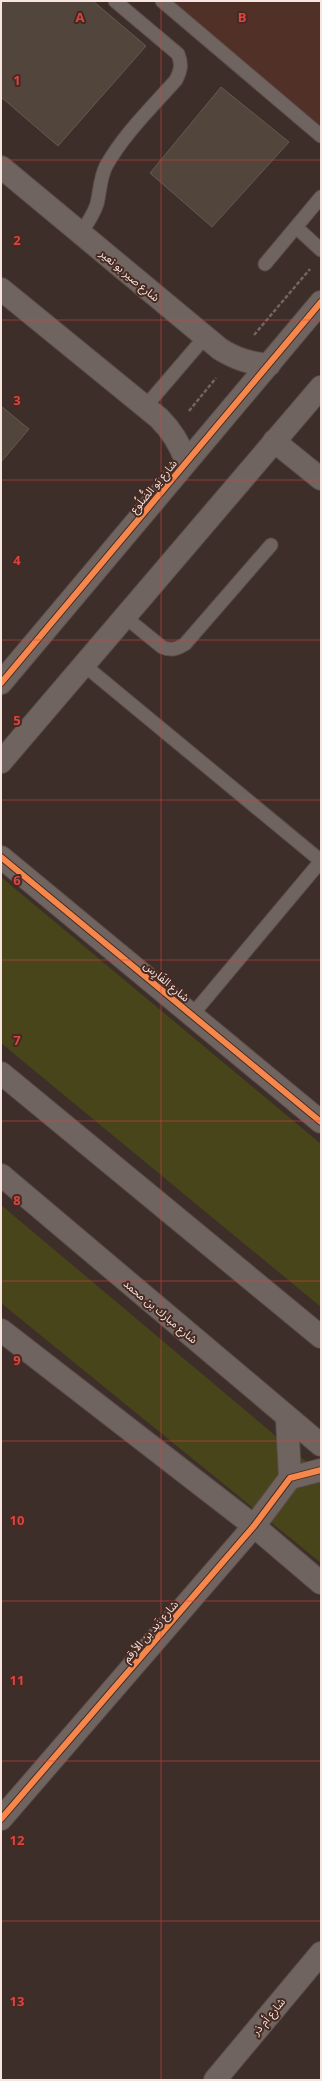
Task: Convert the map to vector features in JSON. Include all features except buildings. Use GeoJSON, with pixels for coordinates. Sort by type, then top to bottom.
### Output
{"type":"FeatureCollection","features":[{"type":"Feature","properties":{"kind":"street","name":"شارع صير بو نعير"},"geometry":{"type":"LineString","coordinates":[[1,167],[205,337],[234,358],[251,364],[269,365]]}},
{"type":"Feature","properties":{"kind":"street"},"geometry":{"type":"LineString","coordinates":[[1,289],[145,407],[171,431],[181,446],[186,461]]}},
{"type":"Feature","properties":{"kind":"street","name":"شارع يَو الضُّلُوع"},"geometry":{"type":"LineString","coordinates":[[1,683],[321,302]]}},
{"type":"Feature","properties":{"kind":"street"},"geometry":{"type":"LineString","coordinates":[[1,762],[321,386]]}},
{"type":"Feature","properties":{"kind":"street"},"geometry":{"type":"LineString","coordinates":[[274,441],[321,479]]}},
{"type":"Feature","properties":{"kind":"street","name":"شارع الفَارِس"},"geometry":{"type":"LineString","coordinates":[[1,857],[321,1122]]}},
{"type":"Feature","properties":{"kind":"street"},"geometry":{"type":"LineString","coordinates":[[1,1073],[321,1337]]}},
{"type":"Feature","properties":{"kind":"street","name":"شارع مبارك بن محمد"},"geometry":{"type":"LineString","coordinates":[[1,1175],[287,1418],[321,1445]]}},
{"type":"Feature","properties":{"kind":"street"},"geometry":{"type":"LineString","coordinates":[[1,1330],[254,1526],[321,1584]]}},
{"type":"Feature","properties":{"kind":"street"},"geometry":{"type":"LineString","coordinates":[[287,1418],[290,1478],[321,1470]]}},
{"type":"Feature","properties":{"kind":"street","name":"شارع زَيد بن الأرقم"},"geometry":{"type":"LineString","coordinates":[[1,1820],[254,1526],[290,1478]]}},
{"type":"Feature","properties":{"kind":"street","name":"شارع أم ذر"},"geometry":{"type":"LineString","coordinates":[[215,2080],[321,1953]]}},
{"type":"Feature","properties":{"kind":"lane"},"geometry":{"type":"LineString","coordinates":[[80,234],[91,219],[97,204],[99,185],[106,167],[113,156],[176,80],[180,72],[181,62],[178,54],[115,1]]}},
{"type":"Feature","properties":{"kind":"lane"},"geometry":{"type":"LineString","coordinates":[[162,1],[321,136]]}},
{"type":"Feature","properties":{"kind":"lane"},"geometry":{"type":"LineString","coordinates":[[265,264],[321,197]]}},
{"type":"Feature","properties":{"kind":"lane"},"geometry":{"type":"LineString","coordinates":[[296,227],[321,250]]}},
{"type":"Feature","properties":{"kind":"lane"},"geometry":{"type":"LineString","coordinates":[[145,407],[205,337]]}},
{"type":"Feature","properties":{"kind":"lane"},"geometry":{"type":"LineString","coordinates":[[125,617],[162,647],[168,649],[180,648],[271,545]]}},
{"type":"Feature","properties":{"kind":"lane"},"geometry":{"type":"LineString","coordinates":[[84,665],[321,861],[192,1015]]}},
{"type":"Feature","properties":{"kind":"shaded area"},"geometry":{"type":"Polygon","coordinates":[[[159,1],[321,1],[321,132],[159,1]]]}},
{"type":"Feature","properties":{"kind":"shaded area"},"geometry":{"type":"Polygon","coordinates":[[[1,877],[321,1144],[321,1307],[1,1043],[1,877]]]}},
{"type":"Feature","properties":{"kind":"shaded area"},"geometry":{"type":"Polygon","coordinates":[[[1,1205],[321,1474],[321,1563],[1,1303],[1,1205]]]}},
{"type":"Feature","properties":{"kind":"cycle path"},"geometry":{"type":"LineString","coordinates":[[1,683],[321,302]]}},
{"type":"Feature","properties":{"kind":"cycle path"},"geometry":{"type":"LineString","coordinates":[[1,857],[321,1122]]}},
{"type":"Feature","properties":{"kind":"cycle path"},"geometry":{"type":"LineString","coordinates":[[1,1819],[254,1526],[290,1478],[321,1470]]}}]}
